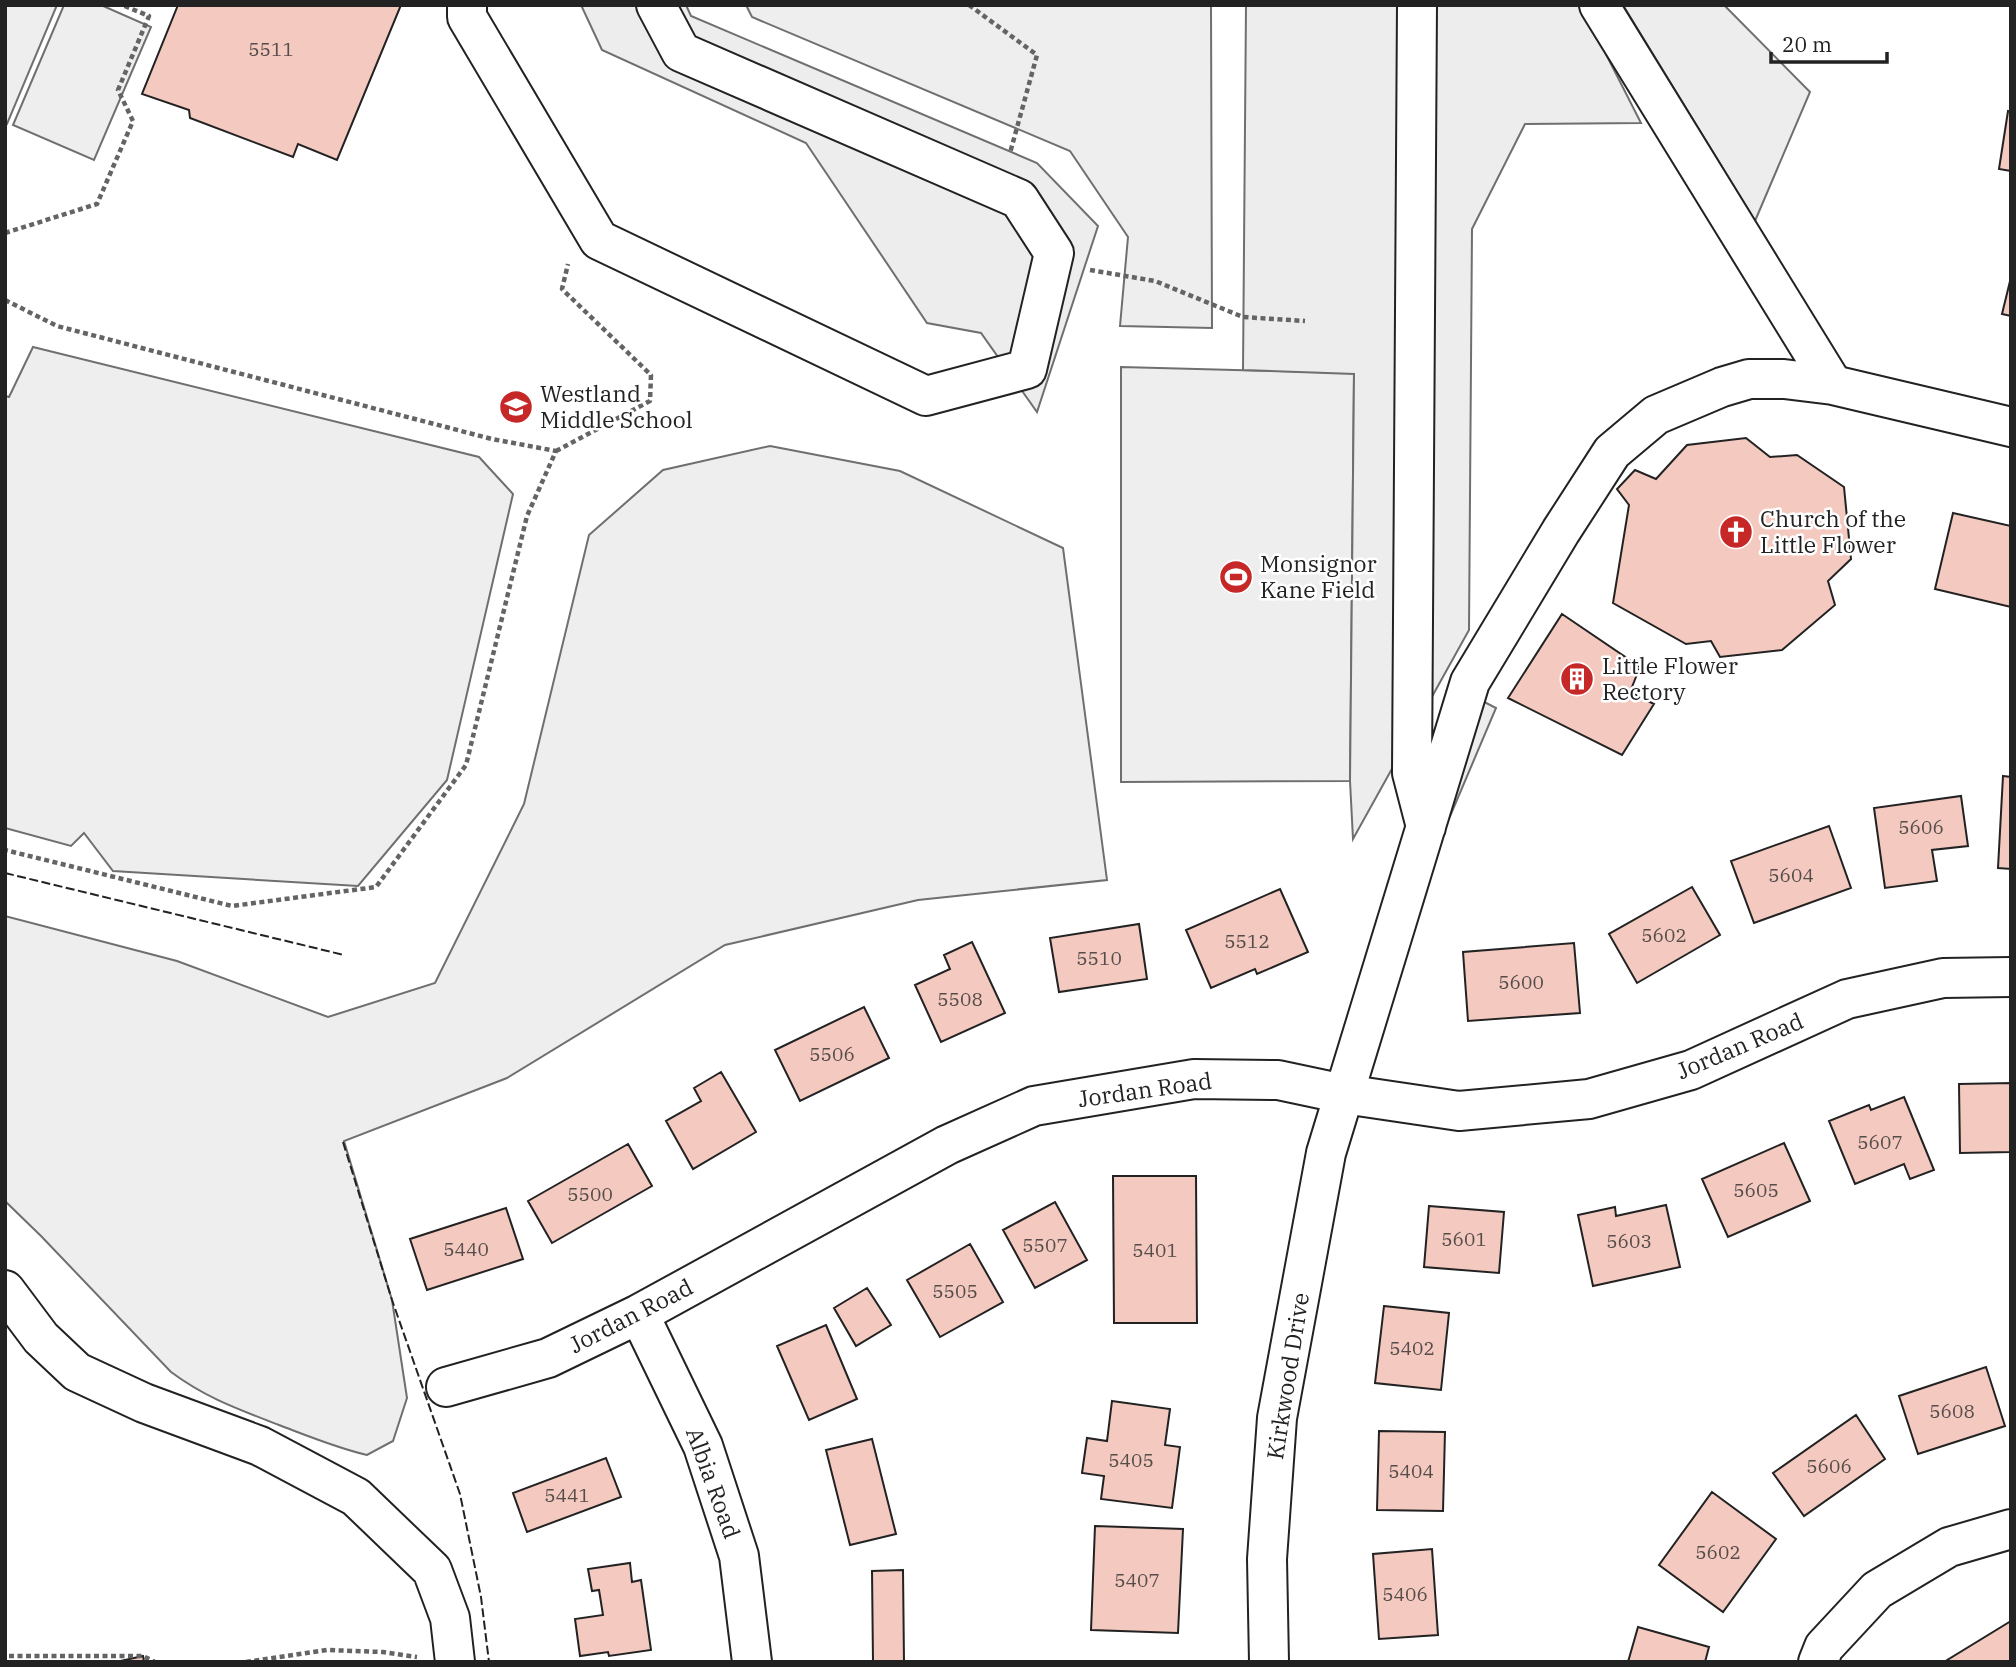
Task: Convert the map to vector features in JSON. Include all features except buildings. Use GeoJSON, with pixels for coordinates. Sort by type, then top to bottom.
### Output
{"type":"FeatureCollection","features":[{"type":"Feature","properties":{"kind":"street"},"geometry":{"type":"LineString","coordinates":[[467,5],[467,17],[599,240],[926,396],[1027,369],[1054,253],[1019,199],[681,52],[656,5]]}},
{"type":"Feature","properties":{"kind":"street"},"geometry":{"type":"LineString","coordinates":[[1417,5],[1412,773],[1426,827]]}},
{"type":"Feature","properties":{"kind":"street"},"geometry":{"type":"LineString","coordinates":[[1599,5],[1833,386]]}},
{"type":"Feature","properties":{"kind":"street","name":"Kirkwood Drive"},"geometry":{"type":"LineString","coordinates":[[1269,1662],[1267,1559],[1276,1418],[1326,1153],[1470,682],[1571,514],[1612,452],[1656,415],[1722,387],[1749,379],[1784,379],[1833,386],[2011,427]]}},
{"type":"Feature","properties":{"kind":"street","name":"Jordan Road"},"geometry":{"type":"LineString","coordinates":[[446,1387],[548,1358],[639,1314],[947,1145],[1034,1106],[1194,1079],[1278,1080],[1344,1094],[1459,1111],[1589,1099],[1691,1070],[1847,999],[1943,978],[2011,977]]}},
{"type":"Feature","properties":{"kind":"street"},"geometry":{"type":"LineString","coordinates":[[5,1290],[41,1338],[78,1373],[144,1404],[260,1446],[356,1497],[432,1570],[450,1618],[455,1662]]}},
{"type":"Feature","properties":{"kind":"street","name":"Albia Road"},"geometry":{"type":"LineString","coordinates":[[639,1314],[703,1446],[739,1556],[752,1662]]}},
{"type":"Feature","properties":{"kind":"street"},"geometry":{"type":"LineString","coordinates":[[1818,1662],[1824,1647],[1877,1590],[1949,1547],[2011,1529]]}},
{"type":"Feature","properties":{"kind":"path"},"geometry":{"type":"LineString","coordinates":[[5,233],[97,204],[133,121],[118,90],[149,16],[122,5]]}},
{"type":"Feature","properties":{"kind":"path"},"geometry":{"type":"LineString","coordinates":[[969,5],[1037,55],[1000,191]]}},
{"type":"Feature","properties":{"kind":"path"},"geometry":{"type":"LineString","coordinates":[[5,849],[232,906],[376,887],[466,765],[527,516],[556,452],[650,401],[651,375],[562,289],[568,260],[599,240]]}},
{"type":"Feature","properties":{"kind":"path"},"geometry":{"type":"LineString","coordinates":[[1119,273],[1155,281],[1243,317],[1305,321]]}},
{"type":"Feature","properties":{"kind":"path"},"geometry":{"type":"LineString","coordinates":[[5,300],[57,326],[492,439],[556,452]]}},
{"type":"Feature","properties":{"kind":"path"},"geometry":{"type":"LineString","coordinates":[[246,1662],[327,1650],[383,1652]]}},
{"type":"Feature","properties":{"kind":"path"},"geometry":{"type":"LineString","coordinates":[[9,1656],[143,1656],[155,1662]]}},
{"type":"Feature","properties":{"kind":"shaded area"},"geometry":{"type":"Polygon","coordinates":[[[5,5],[57,5],[7,124],[5,123],[5,5]]]}},
{"type":"Feature","properties":{"kind":"shaded area"},"geometry":{"type":"Polygon","coordinates":[[[64,5],[101,5],[151,27],[94,160],[13,125],[64,5]]]}},
{"type":"Feature","properties":{"kind":"shaded area"},"geometry":{"type":"Polygon","coordinates":[[[581,5],[686,5],[691,16],[1037,163],[1098,226],[1037,412],[981,333],[927,323],[806,143],[602,50],[581,5]]]}},
{"type":"Feature","properties":{"kind":"shaded area"},"geometry":{"type":"Polygon","coordinates":[[[746,5],[1211,5],[1212,328],[1120,326],[1128,237],[1070,151],[752,17],[746,5]]]}},
{"type":"Feature","properties":{"kind":"shaded area"},"geometry":{"type":"Polygon","coordinates":[[[1246,5],[1581,5],[1641,123],[1525,124],[1472,229],[1469,630],[1353,839],[1350,781],[1354,374],[1243,370],[1246,5]]]}},
{"type":"Feature","properties":{"kind":"shaded area"},"geometry":{"type":"Polygon","coordinates":[[[1623,5],[1724,5],[1810,92],[1755,221],[1623,5]]]}},
{"type":"Feature","properties":{"kind":"shaded area"},"geometry":{"type":"Polygon","coordinates":[[[33,347],[479,457],[513,494],[447,780],[358,886],[113,871],[84,833],[71,846],[5,828],[5,396],[9,397],[33,347]]]}},
{"type":"Feature","properties":{"kind":"shaded area","name":"Monsignor Kane Field"},"geometry":{"type":"Polygon","coordinates":[[[1121,367],[1354,373],[1350,781],[1121,782],[1121,367]]]}},
{"type":"Feature","properties":{"kind":"shaded area"},"geometry":{"type":"Polygon","coordinates":[[[770,446],[900,471],[1063,548],[1107,880],[918,900],[725,945],[507,1078],[344,1141],[392,1300],[407,1398],[393,1441],[367,1455],[356,1452],[236,1408],[184,1381],[171,1372],[5,1201],[5,916],[177,961],[328,1017],[435,983],[524,804],[589,535],[663,470],[770,446]]]}},
{"type":"Feature","properties":{"kind":"shaded area"},"geometry":{"type":"Polygon","coordinates":[[[1467,693],[1496,708],[1437,847],[1467,693]]]}},
{"type":"Feature","properties":{"kind":"fence"},"geometry":{"type":"LineString","coordinates":[[5,873],[344,955]]}},
{"type":"Feature","properties":{"kind":"fence"},"geometry":{"type":"LineString","coordinates":[[343,1142],[392,1300],[460,1494],[481,1597],[489,1662]]}},
{"type":"Feature","properties":{"kind":"place","name":"Westland Middle School"},"geometry":{"type":"Point","coordinates":[516,407]}},
{"type":"Feature","properties":{"kind":"place","name":"Church of the Little Flower"},"geometry":{"type":"Point","coordinates":[1736,532]}},
{"type":"Feature","properties":{"kind":"place","name":"Monsignor Kane Field"},"geometry":{"type":"Point","coordinates":[1236,577]}},
{"type":"Feature","properties":{"kind":"place","name":"Little Flower Rectory"},"geometry":{"type":"Point","coordinates":[1577,679]}}]}
